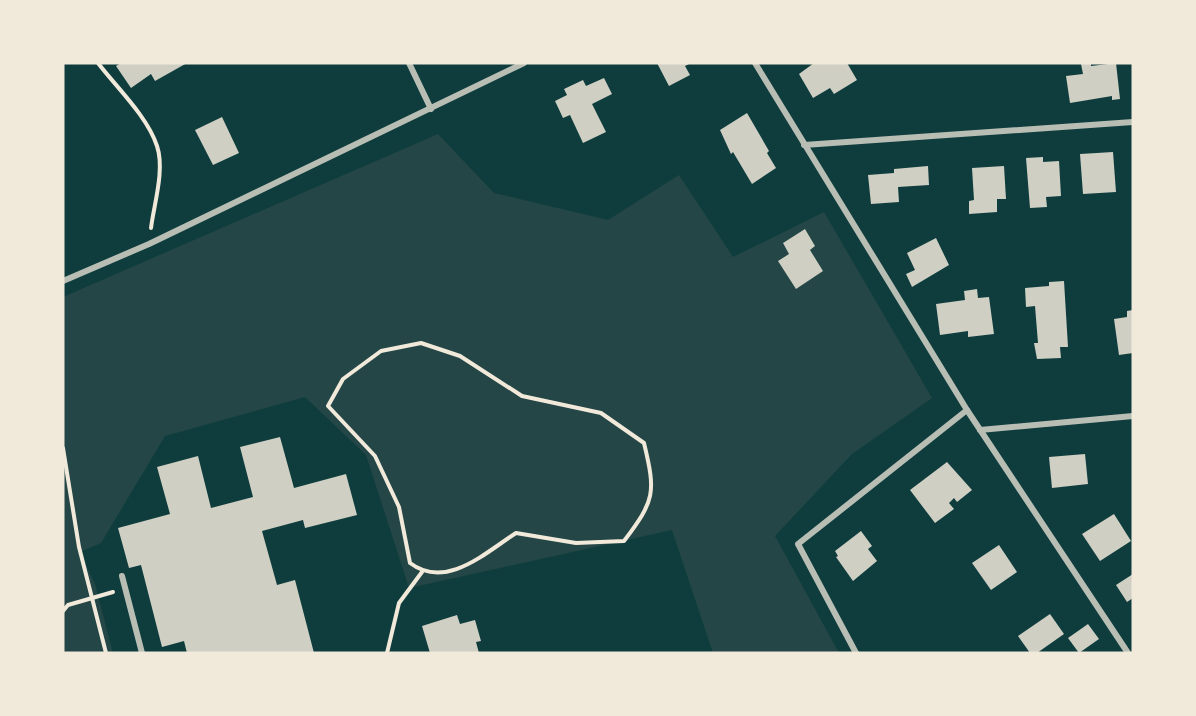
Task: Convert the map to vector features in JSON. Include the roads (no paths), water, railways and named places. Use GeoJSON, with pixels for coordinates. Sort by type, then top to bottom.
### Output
{"type":"FeatureCollection","features":[{"type":"Feature","properties":{"kind":"street"},"geometry":{"type":"LineString","coordinates":[[409,63],[431,108]]}},
{"type":"Feature","properties":{"kind":"street"},"geometry":{"type":"LineString","coordinates":[[63,281],[148,244],[524,63]]}},
{"type":"Feature","properties":{"kind":"street"},"geometry":{"type":"LineString","coordinates":[[755,63],[967,410],[1128,653]]}},
{"type":"Feature","properties":{"kind":"street"},"geometry":{"type":"LineString","coordinates":[[804,145],[1133,122]]}},
{"type":"Feature","properties":{"kind":"street"},"geometry":{"type":"LineString","coordinates":[[856,653],[798,544],[967,410]]}},
{"type":"Feature","properties":{"kind":"street"},"geometry":{"type":"LineString","coordinates":[[980,430],[1133,416]]}},
{"type":"Feature","properties":{"kind":"street"},"geometry":{"type":"LineString","coordinates":[[122,576],[142,653]]}}]}
